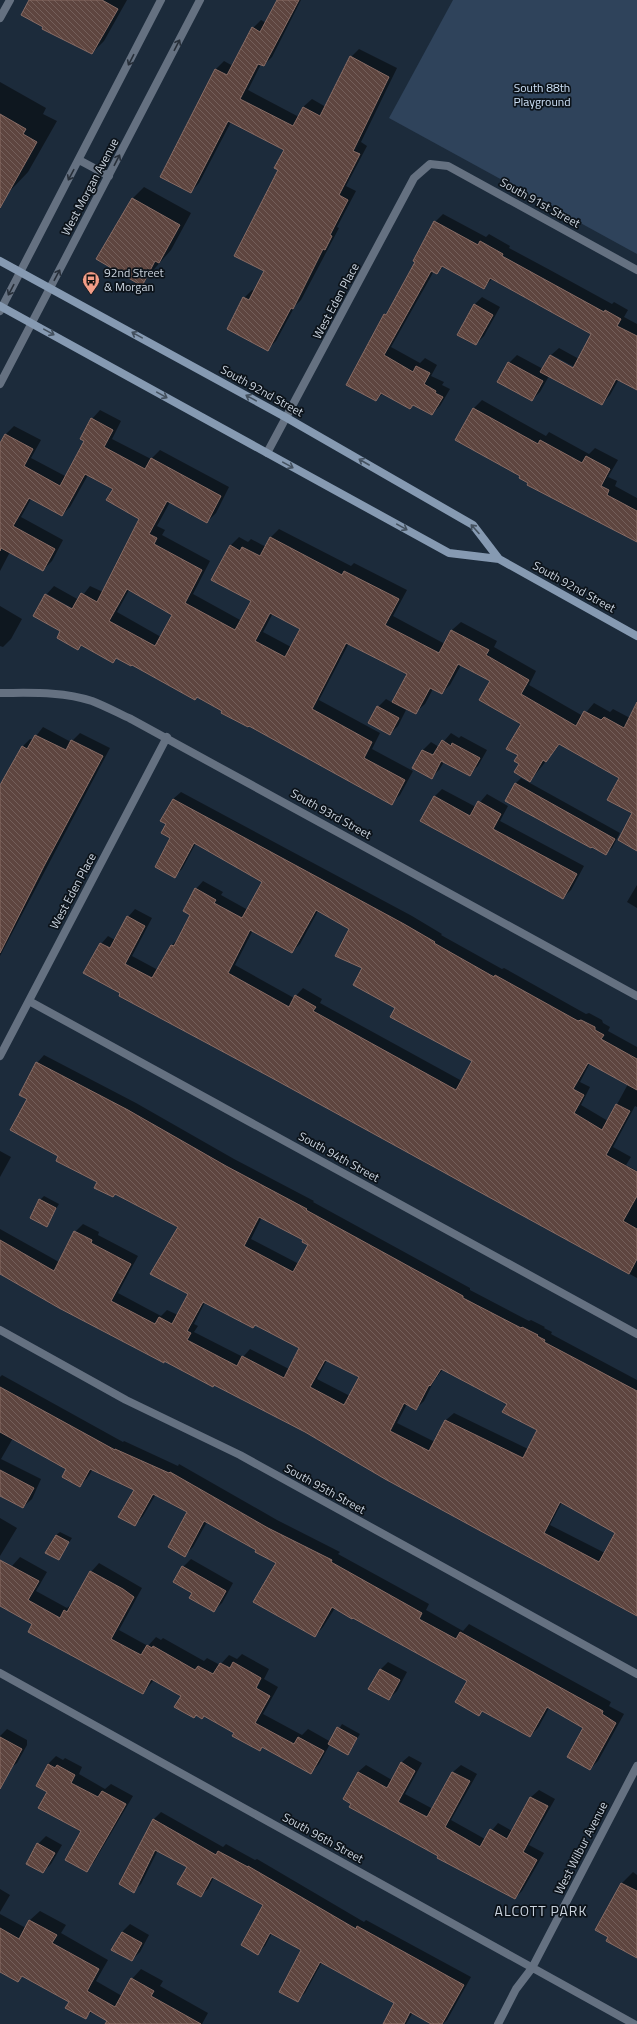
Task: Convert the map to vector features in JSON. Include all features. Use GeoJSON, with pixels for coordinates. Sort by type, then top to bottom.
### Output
{"type":"FeatureCollection","features":[{"type":"Feature","properties":{"kind":"main road","name":"South 92nd Street"},"geometry":{"type":"LineString","coordinates":[[0,261],[21,271],[287,418],[473,525],[499,559]]}},
{"type":"Feature","properties":{"kind":"main road","name":"South 92nd Street"},"geometry":{"type":"LineString","coordinates":[[1,308],[31,323],[449,553],[499,559],[637,636]]}},
{"type":"Feature","properties":{"kind":"street"},"geometry":{"type":"LineString","coordinates":[[0,18],[10,0]]}},
{"type":"Feature","properties":{"kind":"street","name":"West Morgan Avenue"},"geometry":{"type":"LineString","coordinates":[[1,308],[161,0]]}},
{"type":"Feature","properties":{"kind":"street","name":"West Morgan Avenue"},"geometry":{"type":"LineString","coordinates":[[0,384],[200,0]]}},
{"type":"Feature","properties":{"kind":"street"},"geometry":{"type":"LineString","coordinates":[[79,160],[109,176]]}},
{"type":"Feature","properties":{"kind":"street","name":"South 91st Street"},"geometry":{"type":"LineString","coordinates":[[430,164],[448,166],[637,270]]}},
{"type":"Feature","properties":{"kind":"street","name":"West Eden Place"},"geometry":{"type":"LineString","coordinates":[[267,453],[414,178],[430,164]]}},
{"type":"Feature","properties":{"kind":"street","name":"South 93rd Street"},"geometry":{"type":"LineString","coordinates":[[0,693],[40,692],[91,701],[131,719],[637,996]]}},
{"type":"Feature","properties":{"kind":"street","name":"West Eden Place"},"geometry":{"type":"LineString","coordinates":[[0,1056],[167,738]]}},
{"type":"Feature","properties":{"kind":"street","name":"South 94th Street"},"geometry":{"type":"LineString","coordinates":[[29,1001],[637,1334]]}},
{"type":"Feature","properties":{"kind":"street","name":"South 95th Street"},"geometry":{"type":"LineString","coordinates":[[0,1330],[126,1400],[240,1456],[637,1674]]}},
{"type":"Feature","properties":{"kind":"street","name":"South 96th Street"},"geometry":{"type":"LineString","coordinates":[[0,1672],[634,2024]]}},
{"type":"Feature","properties":{"kind":"street","name":"West Wilbur Avenue"},"geometry":{"type":"LineString","coordinates":[[498,2024],[516,1989],[532,1968],[637,1766]]}},
{"type":"Feature","properties":{"kind":"green space","name":"South 88th Playground"},"geometry":{"type":"Polygon","coordinates":[[[453,0],[637,0],[637,254],[389,118],[453,0]]]}},
{"type":"Feature","properties":{"kind":"building"},"geometry":{"type":"Polygon","coordinates":[[[29,0],[102,0],[118,9],[92,54],[42,29],[43,27],[21,15],[29,0]]]}},
{"type":"Feature","properties":{"kind":"building"},"geometry":{"type":"Polygon","coordinates":[[[277,0],[299,0],[264,66],[258,64],[240,99],[293,126],[303,107],[320,116],[350,56],[389,77],[353,151],[360,154],[339,195],[348,200],[330,235],[332,236],[325,250],[323,249],[293,309],[291,308],[268,351],[227,329],[243,297],[249,300],[264,271],[234,256],[278,170],[274,168],[284,150],[228,121],[191,193],[160,177],[215,69],[227,75],[252,27],[260,32],[277,0]]]}},
{"type":"Feature","properties":{"kind":"building"},"geometry":{"type":"Polygon","coordinates":[[[0,114],[26,129],[23,134],[37,142],[0,208],[0,114]]]}},
{"type":"Feature","properties":{"kind":"building"},"geometry":{"type":"Polygon","coordinates":[[[132,198],[180,225],[159,263],[155,261],[142,286],[96,259],[132,198]]]}},
{"type":"Feature","properties":{"kind":"building"},"geometry":{"type":"Polygon","coordinates":[[[434,221],[478,245],[480,241],[503,254],[502,256],[604,312],[605,310],[621,319],[617,326],[637,336],[637,390],[616,379],[602,405],[540,372],[550,355],[573,368],[591,334],[490,278],[484,289],[442,266],[437,274],[431,271],[384,355],[413,372],[416,366],[430,373],[424,384],[436,391],[435,393],[443,397],[432,415],[413,405],[410,409],[381,393],[376,401],[346,385],[384,314],[386,315],[415,262],[413,261],[434,221]]]}},
{"type":"Feature","properties":{"kind":"building"},"geometry":{"type":"Polygon","coordinates":[[[474,304],[493,315],[476,345],[457,335],[474,304]]]}},
{"type":"Feature","properties":{"kind":"building"},"geometry":{"type":"Polygon","coordinates":[[[508,362],[543,381],[532,401],[497,382],[508,362]]]}},
{"type":"Feature","properties":{"kind":"building"},"geometry":{"type":"Polygon","coordinates":[[[473,408],[538,444],[540,440],[582,463],[586,456],[610,469],[601,486],[609,490],[607,495],[637,511],[637,542],[527,485],[528,483],[519,478],[520,476],[455,440],[473,408]]]}},
{"type":"Feature","properties":{"kind":"building"},"geometry":{"type":"Polygon","coordinates":[[[91,418],[113,430],[104,447],[145,469],[151,458],[221,496],[207,523],[167,501],[149,534],[157,538],[154,544],[202,570],[185,603],[235,630],[251,601],[211,580],[230,545],[240,551],[242,547],[260,556],[270,537],[342,575],[344,571],[399,599],[385,625],[439,653],[451,630],[489,650],[486,655],[529,680],[521,694],[576,726],[584,711],[601,720],[604,717],[624,728],[637,702],[637,851],[618,840],[632,813],[607,800],[619,778],[559,744],[546,762],[543,760],[530,782],[514,772],[519,764],[514,761],[518,755],[506,749],[521,724],[479,700],[490,681],[458,664],[442,694],[430,688],[416,714],[392,702],[407,674],[346,643],[312,709],[372,742],[364,758],[405,780],[392,805],[249,726],[248,727],[221,713],[222,711],[197,697],[195,700],[132,665],[131,666],[116,658],[113,663],[81,645],[78,650],[57,638],[60,631],[33,616],[45,594],[72,609],[81,593],[97,602],[139,519],[106,500],[113,489],[85,474],[62,516],[29,498],[13,526],[55,549],[43,571],[1,548],[0,551],[0,443],[5,434],[33,449],[24,466],[60,486],[84,441],[80,439],[91,418]],[[127,589],[109,621],[155,646],[172,615],[127,589]],[[270,613],[255,641],[285,657],[300,629],[270,613]]]}},
{"type":"Feature","properties":{"kind":"building"},"geometry":{"type":"Polygon","coordinates":[[[377,706],[399,718],[390,735],[368,723],[377,706]]]}},
{"type":"Feature","properties":{"kind":"building"},"geometry":{"type":"Polygon","coordinates":[[[35,735],[66,750],[71,740],[103,756],[44,866],[0,953],[0,785],[22,746],[27,749],[35,735]]]}},
{"type":"Feature","properties":{"kind":"building"},"geometry":{"type":"Polygon","coordinates":[[[442,740],[451,746],[452,743],[480,758],[470,776],[441,761],[432,779],[412,768],[422,750],[433,755],[442,740]]]}},
{"type":"Feature","properties":{"kind":"building"},"geometry":{"type":"Polygon","coordinates":[[[515,783],[615,839],[606,855],[505,801],[515,783]]]}},
{"type":"Feature","properties":{"kind":"building"},"geometry":{"type":"Polygon","coordinates":[[[434,796],[470,816],[478,801],[501,814],[493,829],[577,874],[563,899],[420,821],[434,796]]]}},
{"type":"Feature","properties":{"kind":"building"},"geometry":{"type":"Polygon","coordinates":[[[173,799],[404,924],[494,977],[495,975],[578,1021],[581,1020],[595,1027],[595,1030],[604,1035],[601,1039],[637,1059],[637,1090],[588,1063],[573,1089],[584,1095],[574,1113],[602,1130],[616,1104],[630,1111],[606,1155],[637,1172],[637,1196],[623,1221],[637,1229],[637,1259],[629,1274],[272,1078],[119,996],[120,993],[83,973],[100,943],[110,948],[127,916],[145,926],[125,964],[152,978],[171,945],[174,946],[190,915],[183,911],[195,888],[216,900],[214,903],[242,918],[262,882],[194,843],[175,878],[155,867],[170,838],[161,833],[166,824],[160,821],[173,799]],[[316,910],[292,953],[250,930],[228,973],[289,1007],[295,995],[316,1007],[313,1011],[456,1090],[472,1061],[390,1017],[395,1008],[353,985],[362,968],[335,956],[349,929],[316,910]]]}},
{"type":"Feature","properties":{"kind":"building"},"geometry":{"type":"Polygon","coordinates":[[[36,1062],[128,1110],[226,1166],[307,1209],[306,1210],[463,1296],[463,1298],[521,1328],[522,1327],[538,1335],[537,1336],[545,1340],[544,1342],[637,1391],[637,1616],[385,1479],[305,1432],[214,1385],[213,1387],[164,1361],[164,1363],[59,1308],[0,1274],[0,1240],[54,1271],[74,1231],[92,1240],[91,1243],[131,1264],[111,1301],[155,1324],[159,1317],[172,1324],[188,1294],[150,1274],[178,1227],[115,1194],[113,1197],[94,1188],[97,1182],[56,1161],[58,1156],[10,1130],[27,1099],[19,1095],[36,1062]],[[259,1217],[244,1246],[293,1272],[308,1245],[302,1242],[303,1240],[259,1217]],[[203,1302],[187,1331],[191,1333],[187,1340],[237,1366],[242,1356],[284,1378],[299,1348],[255,1325],[253,1328],[203,1302]],[[325,1360],[310,1387],[344,1405],[359,1377],[325,1360]],[[441,1369],[430,1386],[429,1385],[416,1410],[404,1403],[390,1431],[429,1451],[445,1420],[523,1458],[537,1430],[502,1412],[507,1404],[441,1369]],[[560,1502],[544,1533],[599,1562],[615,1533],[560,1502]]]}},
{"type":"Feature","properties":{"kind":"building"},"geometry":{"type":"Polygon","coordinates":[[[39,1199],[56,1208],[47,1227],[30,1218],[39,1199]]]}},
{"type":"Feature","properties":{"kind":"building"},"geometry":{"type":"Polygon","coordinates":[[[0,1387],[115,1450],[169,1473],[170,1472],[268,1528],[332,1560],[331,1562],[422,1613],[419,1619],[456,1639],[460,1632],[603,1711],[602,1714],[616,1723],[590,1770],[567,1757],[583,1728],[547,1707],[530,1737],[482,1711],[479,1716],[455,1702],[467,1681],[332,1607],[315,1637],[253,1602],[276,1563],[204,1521],[185,1557],[168,1547],[187,1512],[153,1494],[135,1526],[118,1517],[134,1490],[90,1469],[80,1487],[62,1477],[66,1469],[0,1432],[0,1387]]]}},
{"type":"Feature","properties":{"kind":"building"},"geometry":{"type":"Polygon","coordinates":[[[0,1470],[34,1488],[23,1508],[0,1496],[0,1470]]]}},
{"type":"Feature","properties":{"kind":"building"},"geometry":{"type":"Polygon","coordinates":[[[56,1535],[69,1542],[59,1560],[45,1553],[56,1535]]]}},
{"type":"Feature","properties":{"kind":"building"},"geometry":{"type":"Polygon","coordinates":[[[0,1560],[39,1581],[28,1600],[60,1618],[64,1610],[67,1612],[90,1571],[123,1589],[134,1597],[111,1639],[141,1655],[147,1645],[152,1648],[153,1646],[195,1670],[198,1666],[213,1674],[220,1663],[230,1668],[233,1662],[261,1678],[256,1688],[270,1696],[255,1723],[294,1744],[298,1737],[324,1751],[311,1774],[262,1747],[260,1751],[232,1736],[234,1733],[204,1716],[202,1719],[196,1715],[194,1718],[174,1707],[181,1696],[151,1679],[143,1694],[28,1632],[32,1624],[0,1606],[0,1560]]]}},
{"type":"Feature","properties":{"kind":"building"},"geometry":{"type":"Polygon","coordinates":[[[182,1566],[226,1591],[214,1612],[189,1598],[192,1593],[173,1582],[182,1566]]]}},
{"type":"Feature","properties":{"kind":"building"},"geometry":{"type":"Polygon","coordinates":[[[380,1669],[400,1680],[389,1700],[368,1689],[380,1669]]]}},
{"type":"Feature","properties":{"kind":"building"},"geometry":{"type":"Polygon","coordinates":[[[337,1727],[357,1738],[348,1755],[328,1744],[337,1727]]]}},
{"type":"Feature","properties":{"kind":"building"},"geometry":{"type":"Polygon","coordinates":[[[0,1737],[22,1749],[0,1789],[0,1737]]]}},
{"type":"Feature","properties":{"kind":"building"},"geometry":{"type":"Polygon","coordinates":[[[401,1762],[415,1771],[398,1802],[427,1817],[452,1772],[470,1781],[445,1827],[480,1847],[490,1829],[507,1839],[530,1797],[548,1806],[523,1852],[537,1860],[515,1899],[437,1858],[438,1856],[349,1807],[351,1804],[343,1799],[358,1772],[387,1788],[401,1762]]]}},
{"type":"Feature","properties":{"kind":"building"},"geometry":{"type":"Polygon","coordinates":[[[48,1764],[55,1768],[57,1765],[75,1775],[71,1783],[98,1797],[102,1791],[126,1804],[87,1872],[65,1860],[81,1831],[38,1808],[47,1792],[36,1786],[48,1764]]]}},
{"type":"Feature","properties":{"kind":"building"},"geometry":{"type":"Polygon","coordinates":[[[153,1819],[216,1855],[218,1851],[248,1866],[356,1929],[357,1926],[464,1985],[442,2024],[431,2024],[410,2012],[404,2024],[383,2024],[394,2003],[320,1962],[298,2002],[279,1992],[301,1950],[270,1933],[258,1955],[241,1945],[263,1905],[212,1877],[201,1897],[177,1884],[187,1867],[155,1850],[134,1893],[119,1884],[153,1819]]]}},
{"type":"Feature","properties":{"kind":"building"},"geometry":{"type":"Polygon","coordinates":[[[37,1843],[55,1853],[43,1873],[26,1864],[37,1843]]]}},
{"type":"Feature","properties":{"kind":"building"},"geometry":{"type":"Polygon","coordinates":[[[621,1883],[637,1891],[637,1958],[606,1941],[608,1937],[595,1930],[621,1883]]]}},
{"type":"Feature","properties":{"kind":"building"},"geometry":{"type":"Polygon","coordinates":[[[29,1920],[57,1935],[52,1943],[99,1969],[87,1991],[115,2007],[131,1978],[154,1991],[151,1996],[201,2024],[105,2024],[107,2021],[90,2011],[86,2019],[65,2008],[69,2002],[22,1976],[18,1982],[0,1972],[0,1928],[19,1939],[29,1920]]]}},
{"type":"Feature","properties":{"kind":"building"},"geometry":{"type":"Polygon","coordinates":[[[122,1932],[142,1943],[132,1961],[111,1950],[122,1932]]]}},
{"type":"Feature","properties":{"kind":"place","name":"92nd Street & Morgan"},"geometry":{"type":"Point","coordinates":[91,295]}},
{"type":"Feature","properties":{"kind":"district","name":"ALCOTT PARK"},"geometry":{"type":"Point","coordinates":[541,1911]}}]}
